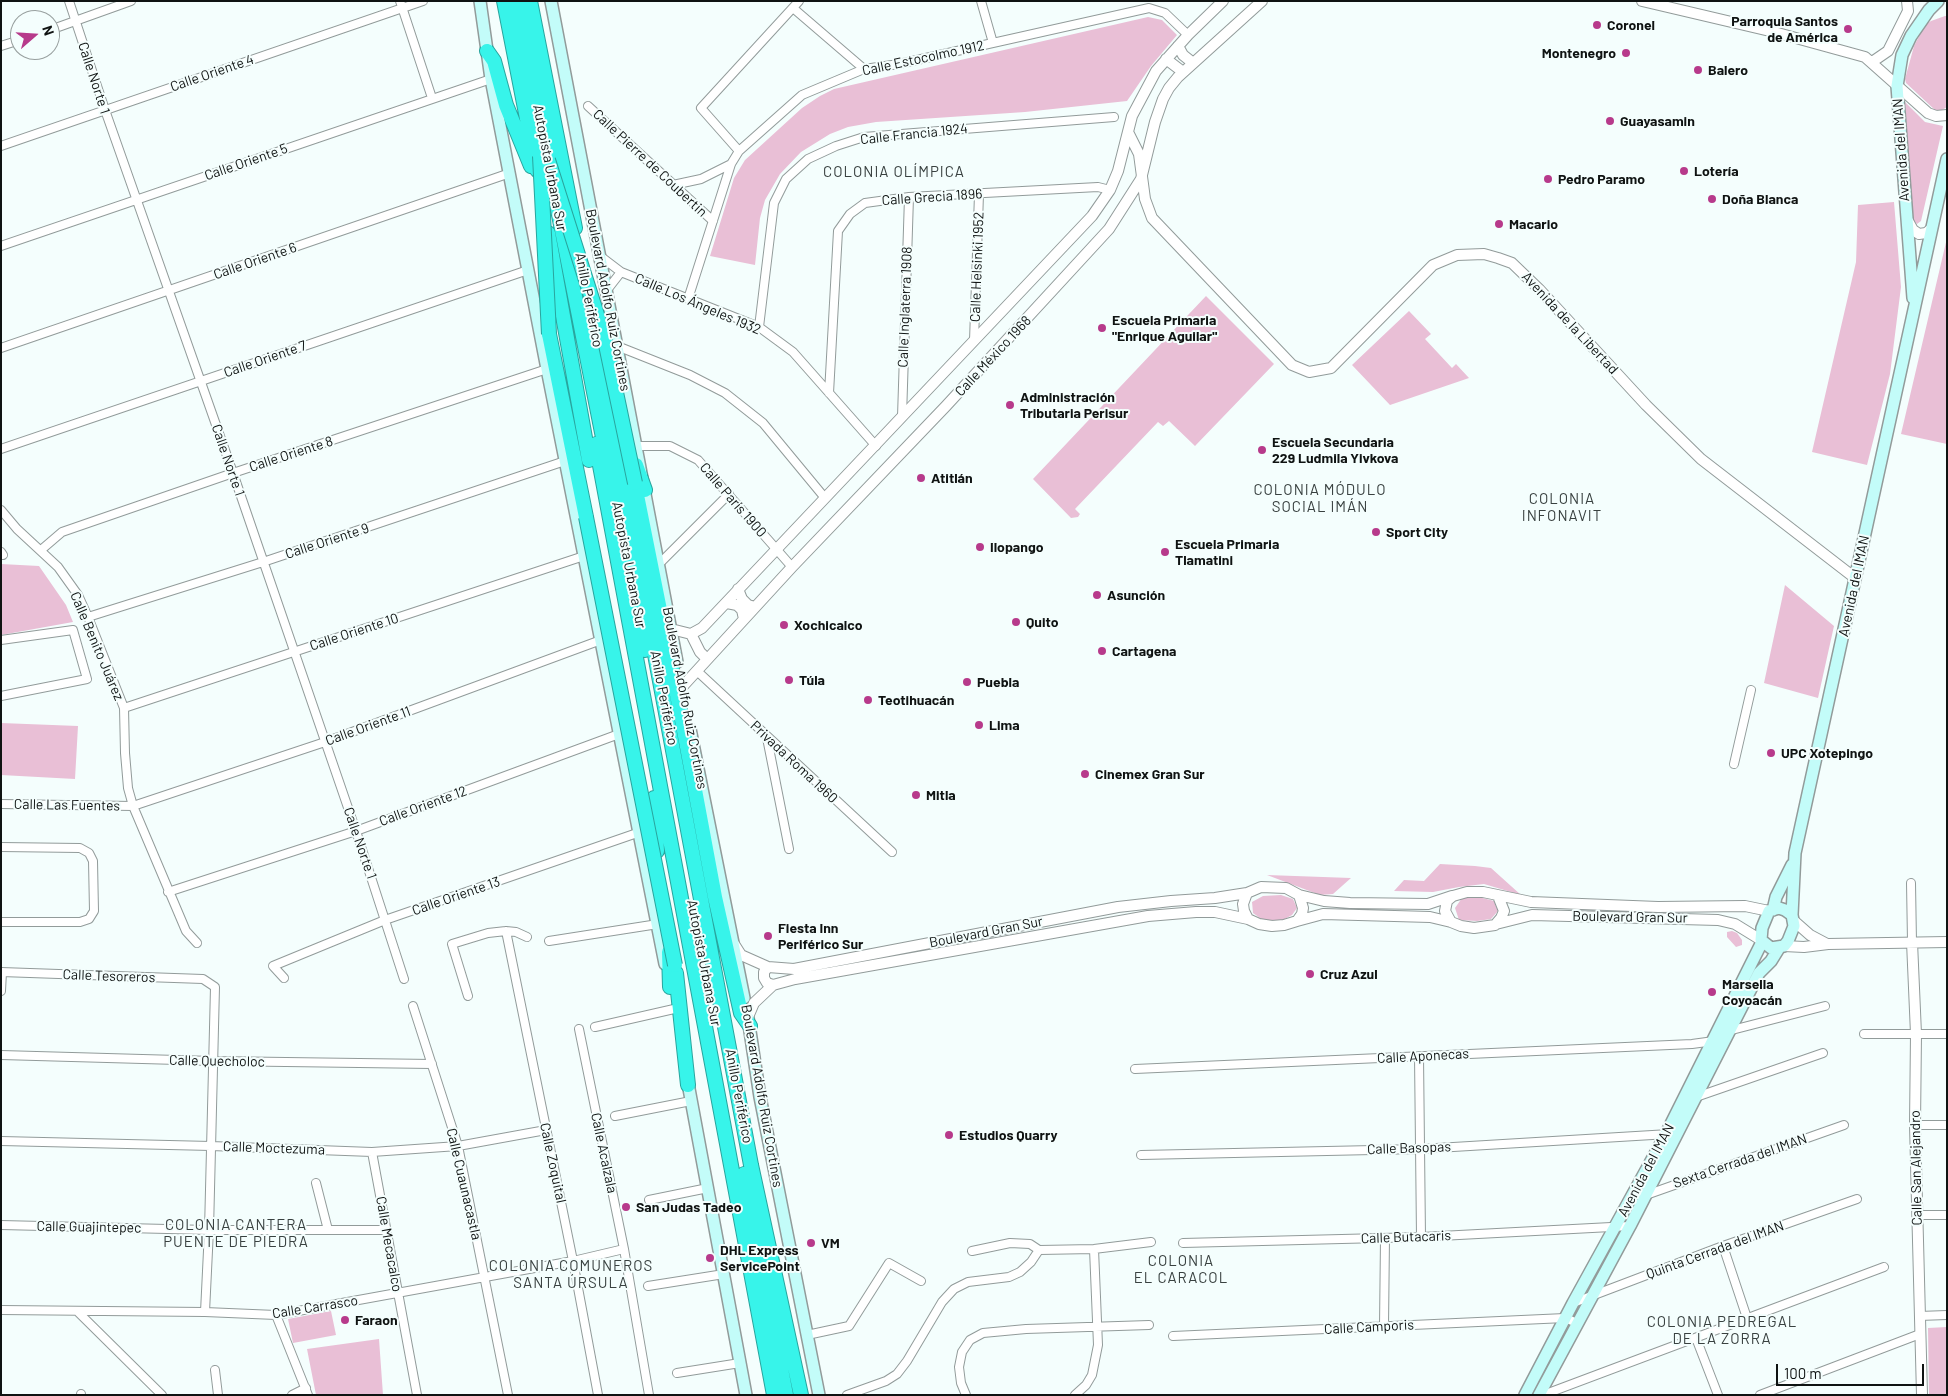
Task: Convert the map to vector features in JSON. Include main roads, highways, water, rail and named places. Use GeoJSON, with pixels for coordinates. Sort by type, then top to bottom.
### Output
{"type":"FeatureCollection","features":[{"type":"Feature","properties":{"kind":"highway","name":"Anillo Periférico"},"geometry":{"type":"LineString","coordinates":[[504,1],[540,184],[580,415],[653,777],[765,1395]]}},
{"type":"Feature","properties":{"kind":"highway","name":"Autopista Urbana Sur"},"geometry":{"type":"LineString","coordinates":[[511,1],[661,733],[786,1395]]}},
{"type":"Feature","properties":{"kind":"highway","name":"Autopista Urbana Sur"},"geometry":{"type":"LineString","coordinates":[[518,1],[544,158],[774,1395]]}},
{"type":"Feature","properties":{"kind":"highway","name":"Anillo Periférico"},"geometry":{"type":"LineString","coordinates":[[530,1],[629,502],[656,660],[752,1165],[801,1395]]}},
{"type":"Feature","properties":{"kind":"highway"},"geometry":{"type":"LineString","coordinates":[[487,51],[494,61],[506,105],[523,149],[540,184]]}},
{"type":"Feature","properties":{"kind":"highway"},"geometry":{"type":"LineString","coordinates":[[544,158],[605,340],[680,710],[708,864],[719,893],[727,966],[754,1132],[755,1153],[752,1165]]}},
{"type":"Feature","properties":{"kind":"highway"},"geometry":{"type":"LineString","coordinates":[[544,158],[549,334],[675,965],[688,1085]]}},
{"type":"Feature","properties":{"kind":"highway"},"geometry":{"type":"LineString","coordinates":[[606,383],[645,490]]}},
{"type":"Feature","properties":{"kind":"highway"},"geometry":{"type":"LineString","coordinates":[[653,777],[658,864],[670,957],[670,987]]}},
{"type":"Feature","properties":{"kind":"highway"},"geometry":{"type":"LineString","coordinates":[[708,864],[707,883],[727,966],[741,1013],[749,1022]]}},
{"type":"Feature","properties":{"kind":"main road"},"geometry":{"type":"LineString","coordinates":[[480,1],[487,51],[528,270],[658,924],[746,1395]]}},
{"type":"Feature","properties":{"kind":"main road","name":"Boulevard Adolfo Ruiz Cortines"},"geometry":{"type":"LineString","coordinates":[[550,1],[645,490],[719,893],[734,944],[749,1022],[760,1097],[819,1395]]}},
{"type":"Feature","properties":{"kind":"main road","name":"Avenida del IMAN"},"geometry":{"type":"LineString","coordinates":[[1914,310],[1897,86],[1900,61],[1911,36],[1929,10],[1938,1]]}},
{"type":"Feature","properties":{"kind":"main road","name":"Avenida del IMAN"},"geometry":{"type":"LineString","coordinates":[[1793,918],[1794,862],[1947,159]]}},
{"type":"Feature","properties":{"kind":"main road","name":"Avenida del IMAN"},"geometry":{"type":"LineString","coordinates":[[1771,911],[1794,862]]}},
{"type":"Feature","properties":{"kind":"main road"},"geometry":{"type":"LineString","coordinates":[[1779,908],[1785,910],[1793,918],[1792,935],[1781,947],[1771,948],[1761,941],[1762,928],[1771,911],[1779,908]]}},
{"type":"Feature","properties":{"kind":"main road","name":"Avenida del IMAN"},"geometry":{"type":"LineString","coordinates":[[1691,1095],[1712,1042],[1761,941]]}},
{"type":"Feature","properties":{"kind":"main road","name":"Avenida del IMAN"},"geometry":{"type":"LineString","coordinates":[[1541,1395],[1577,1323],[1630,1226],[1641,1193],[1691,1095],[1729,1031],[1759,973],[1772,961],[1781,947]]}},
{"type":"Feature","properties":{"kind":"main road","name":"Avenida del IMAN"},"geometry":{"type":"LineString","coordinates":[[1529,1393],[1565,1318],[1616,1226],[1641,1193]]}},
{"type":"Feature","properties":{"kind":"place","name":"Coronel"},"geometry":{"type":"Point","coordinates":[1597,25]}},
{"type":"Feature","properties":{"kind":"place","name":"Parroquia Santos de América"},"geometry":{"type":"Point","coordinates":[1848,29]}},
{"type":"Feature","properties":{"kind":"place","name":"Montenegro"},"geometry":{"type":"Point","coordinates":[1626,53]}},
{"type":"Feature","properties":{"kind":"place","name":"Balero"},"geometry":{"type":"Point","coordinates":[1698,70]}},
{"type":"Feature","properties":{"kind":"place","name":"Guayasamin"},"geometry":{"type":"Point","coordinates":[1610,121]}},
{"type":"Feature","properties":{"kind":"place","name":"Lotería"},"geometry":{"type":"Point","coordinates":[1684,171]}},
{"type":"Feature","properties":{"kind":"place","name":"Pedro Paramo"},"geometry":{"type":"Point","coordinates":[1548,179]}},
{"type":"Feature","properties":{"kind":"place","name":"Doña Blanca"},"geometry":{"type":"Point","coordinates":[1712,199]}},
{"type":"Feature","properties":{"kind":"place","name":"Macario"},"geometry":{"type":"Point","coordinates":[1499,224]}},
{"type":"Feature","properties":{"kind":"place","name":"Escuela Primaria \"Enrique Aguilar\""},"geometry":{"type":"Point","coordinates":[1102,328]}},
{"type":"Feature","properties":{"kind":"place","name":"Administración Tributaria Perisur"},"geometry":{"type":"Point","coordinates":[1010,405]}},
{"type":"Feature","properties":{"kind":"place","name":"Escuela Secundaria 229 Ludmila Yivkova"},"geometry":{"type":"Point","coordinates":[1262,450]}},
{"type":"Feature","properties":{"kind":"place","name":"Atitlán"},"geometry":{"type":"Point","coordinates":[921,478]}},
{"type":"Feature","properties":{"kind":"place","name":"Sport City"},"geometry":{"type":"Point","coordinates":[1376,532]}},
{"type":"Feature","properties":{"kind":"place","name":"Ilopango"},"geometry":{"type":"Point","coordinates":[980,547]}},
{"type":"Feature","properties":{"kind":"place","name":"Escuela Primaria Tlamatini"},"geometry":{"type":"Point","coordinates":[1165,552]}},
{"type":"Feature","properties":{"kind":"place","name":"Asunción"},"geometry":{"type":"Point","coordinates":[1097,595]}},
{"type":"Feature","properties":{"kind":"place","name":"Quito"},"geometry":{"type":"Point","coordinates":[1016,622]}},
{"type":"Feature","properties":{"kind":"place","name":"Xochicalco"},"geometry":{"type":"Point","coordinates":[784,625]}},
{"type":"Feature","properties":{"kind":"place","name":"Cartagena"},"geometry":{"type":"Point","coordinates":[1102,651]}},
{"type":"Feature","properties":{"kind":"place","name":"Túla"},"geometry":{"type":"Point","coordinates":[789,680]}},
{"type":"Feature","properties":{"kind":"place","name":"Puebla"},"geometry":{"type":"Point","coordinates":[967,682]}},
{"type":"Feature","properties":{"kind":"place","name":"Teotihuacán"},"geometry":{"type":"Point","coordinates":[868,700]}},
{"type":"Feature","properties":{"kind":"place","name":"Lima"},"geometry":{"type":"Point","coordinates":[979,725]}},
{"type":"Feature","properties":{"kind":"place","name":"UPC Xotepingo"},"geometry":{"type":"Point","coordinates":[1771,753]}},
{"type":"Feature","properties":{"kind":"place","name":"Cinemex Gran Sur"},"geometry":{"type":"Point","coordinates":[1085,774]}},
{"type":"Feature","properties":{"kind":"place","name":"Mitla"},"geometry":{"type":"Point","coordinates":[916,795]}},
{"type":"Feature","properties":{"kind":"place","name":"Fiesta Inn Periférico Sur"},"geometry":{"type":"Point","coordinates":[768,936]}},
{"type":"Feature","properties":{"kind":"place","name":"Cruz Azul"},"geometry":{"type":"Point","coordinates":[1310,974]}},
{"type":"Feature","properties":{"kind":"place","name":"Marsella Coyoacán"},"geometry":{"type":"Point","coordinates":[1712,992]}},
{"type":"Feature","properties":{"kind":"place","name":"Estudios Quarry"},"geometry":{"type":"Point","coordinates":[949,1135]}},
{"type":"Feature","properties":{"kind":"place","name":"San Judas Tadeo"},"geometry":{"type":"Point","coordinates":[626,1207]}},
{"type":"Feature","properties":{"kind":"place","name":"VM"},"geometry":{"type":"Point","coordinates":[811,1243]}},
{"type":"Feature","properties":{"kind":"place","name":"DHL Express ServicePoint"},"geometry":{"type":"Point","coordinates":[710,1258]}},
{"type":"Feature","properties":{"kind":"place","name":"Faraon"},"geometry":{"type":"Point","coordinates":[345,1320]}},
{"type":"Feature","properties":{"kind":"district","name":"COLONIA OLÍMPICA"},"geometry":{"type":"Point","coordinates":[894,172]}},
{"type":"Feature","properties":{"kind":"district","name":"COLONIA MÓDULO SOCIAL IMÁN"},"geometry":{"type":"Point","coordinates":[1320,498]}},
{"type":"Feature","properties":{"kind":"district","name":"COLONIA INFONAVIT"},"geometry":{"type":"Point","coordinates":[1562,508]}},
{"type":"Feature","properties":{"kind":"district","name":"COLONIA CANTERA PUENTE DE PIEDRA"},"geometry":{"type":"Point","coordinates":[236,1234]}},
{"type":"Feature","properties":{"kind":"district","name":"COLONIA EL CARACOL"},"geometry":{"type":"Point","coordinates":[1181,1270]}},
{"type":"Feature","properties":{"kind":"district","name":"COLONIA COMUNEROS SANTA ÚRSULA"},"geometry":{"type":"Point","coordinates":[571,1274]}},
{"type":"Feature","properties":{"kind":"district","name":"COLONIA PEDREGAL DE LA ZORRA"},"geometry":{"type":"Point","coordinates":[1722,1330]}}]}
